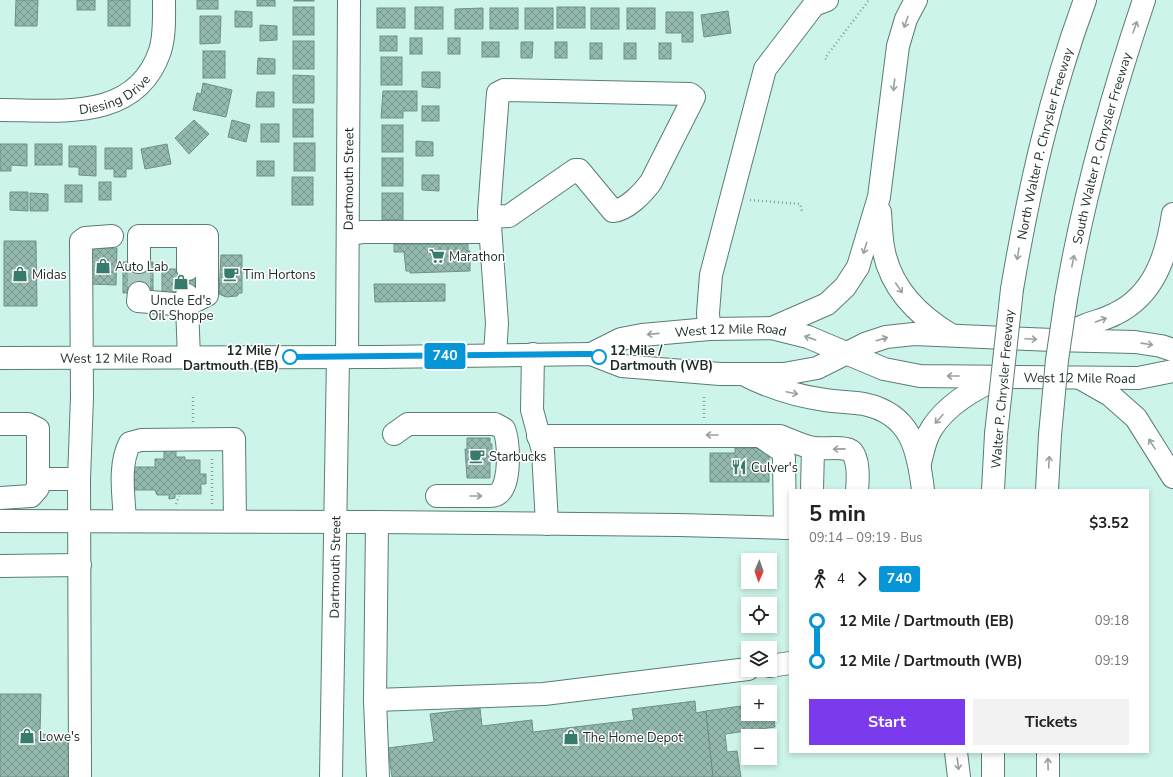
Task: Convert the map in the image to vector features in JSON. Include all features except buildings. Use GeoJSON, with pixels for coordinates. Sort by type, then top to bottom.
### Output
{"type":"FeatureCollection","features":[{"type":"Feature","properties":{"kind":"main road","name":"Diesing Drive"},"geometry":{"type":"LineString","coordinates":[[0,110],[86,109],[102,107],[124,97],[148,76],[160,51],[164,25],[164,0]]}},
{"type":"Feature","properties":{"kind":"main road","name":"Dartmouth Street"},"geometry":{"type":"LineString","coordinates":[[331,777],[335,522],[348,234],[349,0]]}},
{"type":"Feature","properties":{"kind":"main road"},"geometry":{"type":"LineString","coordinates":[[709,329],[708,313],[711,275],[765,69],[814,5],[827,0]]}},
{"type":"Feature","properties":{"kind":"main road"},"geometry":{"type":"LineString","coordinates":[[772,328],[827,304],[845,287],[858,267],[879,197],[898,46],[906,19],[916,0]]}},
{"type":"Feature","properties":{"kind":"main road","name":"North Walter P. Chrysler Freeway"},"geometry":{"type":"LineString","coordinates":[[1012,289],[1030,192],[1046,121],[1061,69],[1085,0]]}},
{"type":"Feature","properties":{"kind":"main road","name":"South Walter P. Chrysler Freeway"},"geometry":{"type":"LineString","coordinates":[[1047,489],[1050,435],[1057,360],[1073,260],[1097,156],[1144,0]]}},
{"type":"Feature","properties":{"kind":"main road"},"geometry":{"type":"LineString","coordinates":[[348,234],[489,225],[509,216],[575,170],[579,170],[613,211],[625,206],[644,191],[651,182],[694,97],[690,94],[504,90],[498,93],[489,225],[497,323],[495,355]]}},
{"type":"Feature","properties":{"kind":"main road"},"geometry":{"type":"LineString","coordinates":[[879,197],[884,252],[891,276],[913,306],[926,319],[951,335]]}},
{"type":"Feature","properties":{"kind":"main road"},"geometry":{"type":"LineString","coordinates":[[1053,340],[1117,313],[1142,293],[1151,283],[1163,258],[1168,243],[1173,214]]}},
{"type":"Feature","properties":{"kind":"main road"},"geometry":{"type":"LineString","coordinates":[[80,777],[79,479],[82,397],[81,241],[85,238],[112,236]]}},
{"type":"Feature","properties":{"kind":"main road"},"geometry":{"type":"LineString","coordinates":[[139,262],[139,236],[207,236],[207,294],[187,300],[138,301],[139,293]]}},
{"type":"Feature","properties":{"kind":"main road"},"geometry":{"type":"LineString","coordinates":[[188,236],[188,269]]}},
{"type":"Feature","properties":{"kind":"main road","name":"Walter P. Chrysler Freeway"},"geometry":{"type":"LineString","coordinates":[[993,489],[996,434],[1012,289]]}},
{"type":"Feature","properties":{"kind":"main road"},"geometry":{"type":"LineString","coordinates":[[187,300],[189,358]]}},
{"type":"Feature","properties":{"kind":"main road","name":"West 12 Mile Road"},"geometry":{"type":"LineString","coordinates":[[591,354],[621,338],[709,329],[772,328],[808,337],[884,369],[901,374],[920,376],[1138,378],[1173,371]]}},
{"type":"Feature","properties":{"kind":"main road","name":"West 12 Mile Road"},"geometry":{"type":"LineString","coordinates":[[0,358],[342,357],[591,354],[622,366],[676,371],[784,374],[817,368],[866,344],[886,337],[914,334],[1135,342],[1173,350]]}},
{"type":"Feature","properties":{"kind":"main road"},"geometry":{"type":"LineString","coordinates":[[533,354],[532,410],[543,452],[547,524]]}},
{"type":"Feature","properties":{"kind":"main road"},"geometry":{"type":"LineString","coordinates":[[743,374],[786,392],[825,400],[865,404],[887,413],[903,425],[910,435],[920,463],[923,489]]}},
{"type":"Feature","properties":{"kind":"main road"},"geometry":{"type":"LineString","coordinates":[[920,463],[924,443],[931,428],[940,417],[983,384],[1006,376]]}},
{"type":"Feature","properties":{"kind":"main road"},"geometry":{"type":"LineString","coordinates":[[1080,378],[1110,395],[1136,418],[1173,477]]}},
{"type":"Feature","properties":{"kind":"main road"},"geometry":{"type":"LineString","coordinates":[[0,424],[28,424],[38,428],[38,488],[31,496],[0,498]]}},
{"type":"Feature","properties":{"kind":"main road"},"geometry":{"type":"LineString","coordinates":[[394,434],[408,424],[495,424],[504,429],[507,437],[507,478],[504,486],[498,494],[490,496],[437,490],[436,523]]}},
{"type":"Feature","properties":{"kind":"main road"},"geometry":{"type":"LineString","coordinates":[[538,436],[780,436],[813,448],[848,449],[854,453],[858,472],[857,489]]}},
{"type":"Feature","properties":{"kind":"main road"},"geometry":{"type":"LineString","coordinates":[[0,521],[377,522],[679,525],[787,528],[784,458],[782,452],[760,436]]}},
{"type":"Feature","properties":{"kind":"main road"},"geometry":{"type":"LineString","coordinates":[[125,521],[124,466],[126,451],[130,443],[141,440],[234,439],[235,521]]}},
{"type":"Feature","properties":{"kind":"main road"},"geometry":{"type":"LineString","coordinates":[[812,489],[813,448]]}},
{"type":"Feature","properties":{"kind":"main road"},"geometry":{"type":"LineString","coordinates":[[38,479],[79,479]]}},
{"type":"Feature","properties":{"kind":"main road"},"geometry":{"type":"LineString","coordinates":[[377,522],[376,700],[378,777]]}},
{"type":"Feature","properties":{"kind":"main road"},"geometry":{"type":"LineString","coordinates":[[0,566],[80,565]]}},
{"type":"Feature","properties":{"kind":"main road"},"geometry":{"type":"LineString","coordinates":[[777,665],[789,663]]}},
{"type":"Feature","properties":{"kind":"main road"},"geometry":{"type":"LineString","coordinates":[[376,700],[544,694],[741,670]]}},
{"type":"Feature","properties":{"kind":"main road"},"geometry":{"type":"LineString","coordinates":[[956,753],[959,777]]}},
{"type":"Feature","properties":{"kind":"main road"},"geometry":{"type":"LineString","coordinates":[[993,753],[993,777]]}},
{"type":"Feature","properties":{"kind":"main road"},"geometry":{"type":"LineString","coordinates":[[1048,753],[1048,777]]}},
{"type":"Feature","properties":{"kind":"path"},"geometry":{"type":"LineString","coordinates":[[826,59],[825,58],[869,0]]}},
{"type":"Feature","properties":{"kind":"path"},"geometry":{"type":"LineString","coordinates":[[731,198],[800,204],[802,211]]}},
{"type":"Feature","properties":{"kind":"path"},"geometry":{"type":"LineString","coordinates":[[704,396],[704,423]]}},
{"type":"Feature","properties":{"kind":"path"},"geometry":{"type":"LineString","coordinates":[[193,397],[193,425]]}},
{"type":"Feature","properties":{"kind":"path"},"geometry":{"type":"LineString","coordinates":[[206,456],[212,456],[212,508]]}},
{"type":"Feature","properties":{"kind":"tunnel"},"geometry":{"type":"LineString","coordinates":[[139,262],[139,293]]}},
{"type":"Feature","properties":{"kind":"bus line","name":"740"},"geometry":{"type":"LineString","coordinates":[[290,357],[583,354],[591,354],[599,357]]}},
{"type":"Feature","properties":{"kind":"place","name":"Marathon"},"geometry":{"type":"Point","coordinates":[437,256]}},
{"type":"Feature","properties":{"kind":"place","name":"Auto Lab"},"geometry":{"type":"Point","coordinates":[103,266]}},
{"type":"Feature","properties":{"kind":"place","name":"Midas"},"geometry":{"type":"Point","coordinates":[20,274]}},
{"type":"Feature","properties":{"kind":"place","name":"Tim Hortons"},"geometry":{"type":"Point","coordinates":[231,274]}},
{"type":"Feature","properties":{"kind":"place","name":"Uncle Ed's Oil Shoppe"},"geometry":{"type":"Point","coordinates":[181,282]}},
{"type":"Feature","properties":{"kind":"place","name":"12 Mile / Dartmouth (EB)"},"geometry":{"type":"Point","coordinates":[290,357]}},
{"type":"Feature","properties":{"kind":"place","name":"12 Mile / Dartmouth (WB)"},"geometry":{"type":"Point","coordinates":[599,357]}},
{"type":"Feature","properties":{"kind":"place","name":"Starbucks"},"geometry":{"type":"Point","coordinates":[477,456]}},
{"type":"Feature","properties":{"kind":"place","name":"Culver's"},"geometry":{"type":"Point","coordinates":[739,467]}},
{"type":"Feature","properties":{"kind":"place","name":"Lowe's"},"geometry":{"type":"Point","coordinates":[27,736]}},
{"type":"Feature","properties":{"kind":"place","name":"The Home Depot"},"geometry":{"type":"Point","coordinates":[571,737]}}]}
